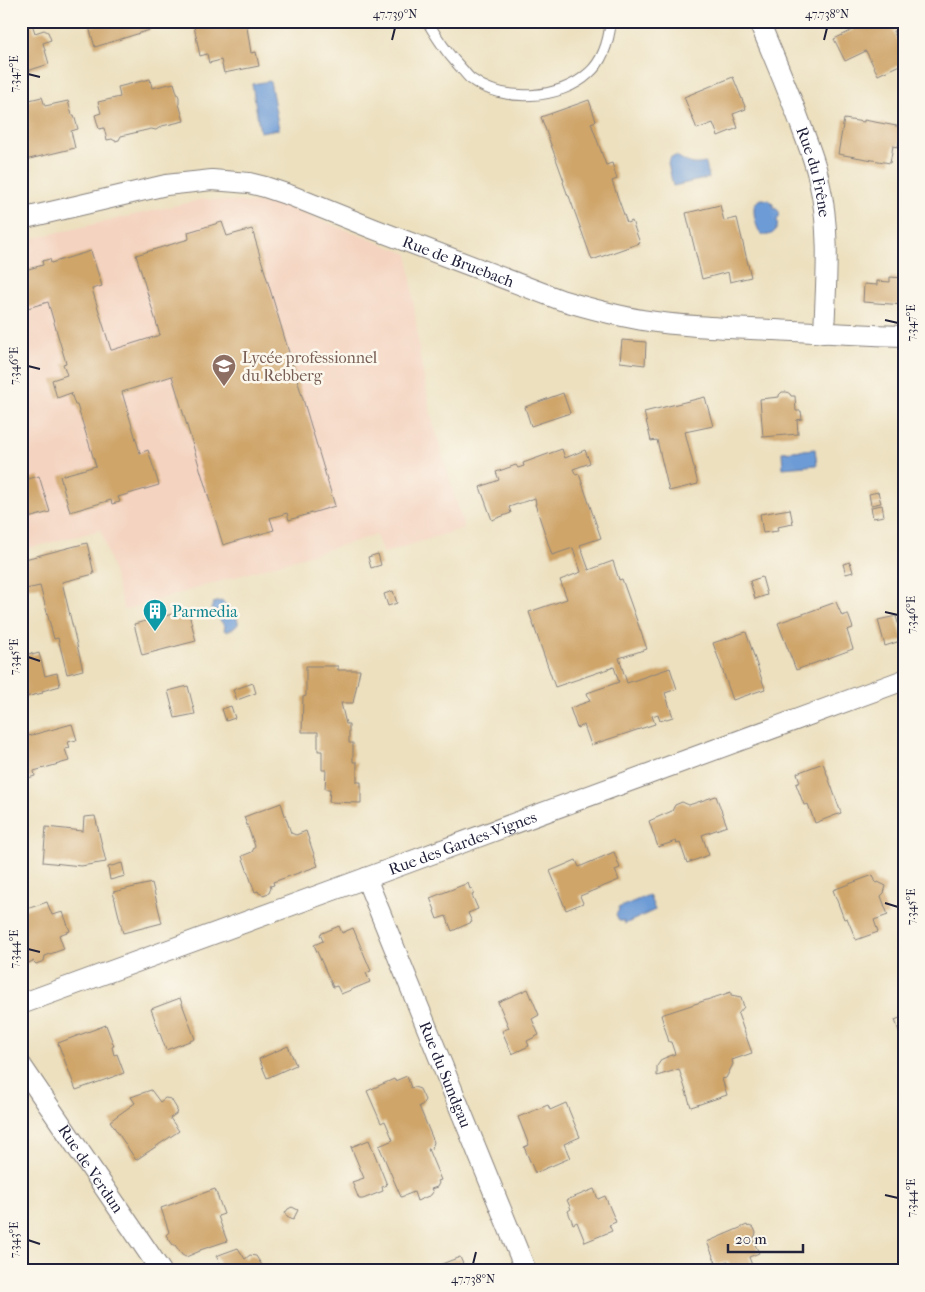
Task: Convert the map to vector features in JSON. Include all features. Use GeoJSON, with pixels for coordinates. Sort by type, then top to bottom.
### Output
{"type":"FeatureCollection","features":[{"type":"Feature","properties":{"kind":"street","name":"Rue du Frêne"},"geometry":{"type":"LineString","coordinates":[[759,21],[798,118],[820,181],[826,230],[827,261],[824,332]]}},
{"type":"Feature","properties":{"kind":"street","name":"Rue de Bruebach"},"geometry":{"type":"LineString","coordinates":[[21,219],[166,185],[212,180],[249,183],[292,196],[561,300],[626,317],[670,324],[904,336]]}},
{"type":"Feature","properties":{"kind":"street","name":"Rue des Gardes-Vignes"},"geometry":{"type":"LineString","coordinates":[[21,1004],[904,680]]}},
{"type":"Feature","properties":{"kind":"street","name":"Rue du Sundgau"},"geometry":{"type":"LineString","coordinates":[[366,878],[526,1271]]}},
{"type":"Feature","properties":{"kind":"street","name":"Rue de Verdun"},"geometry":{"type":"LineString","coordinates":[[21,1065],[161,1271]]}},
{"type":"Feature","properties":{"kind":"lane"},"geometry":{"type":"LineString","coordinates":[[427,21],[446,51],[470,78],[486,88],[530,96],[571,86],[590,72],[603,54],[611,21]]}},
{"type":"Feature","properties":{"kind":"shaded area","name":"Lycée professionnel du Rebberg"},"geometry":{"type":"Polygon","coordinates":[[[204,199],[281,205],[408,254],[420,358],[431,415],[464,528],[383,553],[376,535],[124,610],[101,530],[21,550],[21,241],[204,199]]]}},
{"type":"Feature","properties":{"kind":"water"},"geometry":{"type":"Polygon","coordinates":[[[270,81],[279,129],[260,132],[252,84],[270,81]]]}},
{"type":"Feature","properties":{"kind":"water"},"geometry":{"type":"Polygon","coordinates":[[[676,156],[693,164],[706,163],[709,178],[673,186],[668,163],[671,157],[676,156]]]}},
{"type":"Feature","properties":{"kind":"water"},"geometry":{"type":"Polygon","coordinates":[[[761,199],[770,201],[779,213],[777,228],[769,235],[764,235],[760,232],[755,218],[754,206],[761,199]]]}},
{"type":"Feature","properties":{"kind":"water"},"geometry":{"type":"Polygon","coordinates":[[[815,449],[817,465],[783,468],[782,452],[815,449]]]}},
{"type":"Feature","properties":{"kind":"water"},"geometry":{"type":"Polygon","coordinates":[[[221,601],[232,611],[238,621],[236,626],[228,631],[224,630],[225,626],[211,610],[213,603],[221,601]]]}},
{"type":"Feature","properties":{"kind":"water"},"geometry":{"type":"Polygon","coordinates":[[[649,895],[655,910],[625,924],[624,921],[619,921],[616,914],[619,910],[618,908],[649,895]]]}},
{"type":"Feature","properties":{"kind":"building"},"geometry":{"type":"Polygon","coordinates":[[[105,21],[147,21],[150,30],[95,47],[89,27],[105,21]]]}},
{"type":"Feature","properties":{"kind":"building"},"geometry":{"type":"Polygon","coordinates":[[[193,21],[246,21],[251,53],[256,52],[259,66],[224,73],[221,60],[209,63],[207,54],[200,56],[193,21]]]}},
{"type":"Feature","properties":{"kind":"building"},"geometry":{"type":"Polygon","coordinates":[[[863,21],[896,21],[899,28],[893,31],[904,53],[904,63],[878,75],[866,51],[845,61],[834,39],[855,29],[854,26],[863,21]]]}},
{"type":"Feature","properties":{"kind":"building"},"geometry":{"type":"Polygon","coordinates":[[[32,24],[35,33],[44,30],[48,32],[51,40],[43,43],[49,64],[21,73],[21,49],[24,49],[21,40],[21,28],[32,24]]]}},
{"type":"Feature","properties":{"kind":"building"},"geometry":{"type":"Polygon","coordinates":[[[733,77],[746,109],[733,114],[738,128],[718,136],[713,123],[697,129],[684,97],[733,77]]]}},
{"type":"Feature","properties":{"kind":"building"},"geometry":{"type":"Polygon","coordinates":[[[150,79],[152,88],[174,83],[184,121],[162,126],[156,130],[151,129],[121,136],[119,140],[115,141],[112,139],[107,140],[104,128],[99,129],[95,115],[101,113],[98,102],[120,97],[118,87],[150,79]]]}},
{"type":"Feature","properties":{"kind":"building"},"geometry":{"type":"Polygon","coordinates":[[[42,97],[45,106],[68,101],[78,129],[71,131],[75,148],[21,161],[21,102],[42,97]]]}},
{"type":"Feature","properties":{"kind":"building"},"geometry":{"type":"Polygon","coordinates":[[[589,100],[596,121],[591,123],[606,165],[612,163],[617,179],[612,181],[627,223],[632,221],[640,243],[592,260],[541,117],[589,100]]]}},
{"type":"Feature","properties":{"kind":"building"},"geometry":{"type":"Polygon","coordinates":[[[844,119],[864,122],[864,120],[902,127],[898,147],[893,146],[890,163],[838,154],[844,119]]]}},
{"type":"Feature","properties":{"kind":"building"},"geometry":{"type":"Polygon","coordinates":[[[720,205],[724,221],[737,218],[751,277],[730,282],[728,272],[702,279],[686,213],[720,205]]]}},
{"type":"Feature","properties":{"kind":"building"},"geometry":{"type":"Polygon","coordinates":[[[222,222],[227,236],[252,229],[335,506],[289,520],[287,513],[270,518],[274,530],[223,545],[172,376],[122,392],[140,453],[148,450],[159,485],[118,497],[120,502],[112,504],[111,500],[70,512],[60,476],[96,466],[77,405],[75,405],[71,393],[57,398],[52,380],[67,375],[63,364],[66,363],[48,302],[21,310],[21,271],[43,265],[42,261],[50,259],[51,263],[91,251],[102,286],[92,289],[112,350],[160,335],[136,255],[189,239],[188,232],[222,222]]]}},
{"type":"Feature","properties":{"kind":"building"},"geometry":{"type":"Polygon","coordinates":[[[890,277],[904,278],[904,305],[863,302],[864,284],[877,285],[877,281],[890,282],[890,277]]]}},
{"type":"Feature","properties":{"kind":"building"},"geometry":{"type":"Polygon","coordinates":[[[622,340],[646,342],[645,365],[620,362],[622,340]]]}},
{"type":"Feature","properties":{"kind":"building"},"geometry":{"type":"Polygon","coordinates":[[[782,392],[795,396],[796,411],[801,411],[802,419],[797,420],[798,434],[763,437],[760,399],[779,397],[782,392]]]}},
{"type":"Feature","properties":{"kind":"building"},"geometry":{"type":"Polygon","coordinates":[[[563,393],[570,413],[531,426],[525,407],[563,393]]]}},
{"type":"Feature","properties":{"kind":"building"},"geometry":{"type":"Polygon","coordinates":[[[705,397],[713,426],[685,432],[698,484],[669,491],[657,440],[651,441],[644,412],[705,397]]]}},
{"type":"Feature","properties":{"kind":"building"},"geometry":{"type":"Polygon","coordinates":[[[562,449],[565,458],[585,450],[590,463],[573,469],[576,475],[579,474],[601,538],[580,545],[589,570],[613,561],[619,580],[622,579],[647,649],[619,658],[627,683],[670,668],[677,689],[665,693],[673,717],[660,721],[658,714],[652,716],[655,724],[591,745],[584,725],[577,728],[570,708],[590,701],[587,693],[619,682],[614,667],[555,687],[529,612],[567,599],[560,580],[581,572],[573,548],[552,555],[535,504],[535,498],[509,507],[511,513],[492,520],[480,487],[499,480],[496,472],[516,465],[518,468],[524,466],[523,463],[562,449]]]}},
{"type":"Feature","properties":{"kind":"building"},"geometry":{"type":"Polygon","coordinates":[[[39,476],[50,512],[21,520],[21,481],[39,476]]]}},
{"type":"Feature","properties":{"kind":"building"},"geometry":{"type":"Polygon","coordinates":[[[878,492],[881,503],[871,505],[869,494],[878,492]]]}},
{"type":"Feature","properties":{"kind":"building"},"geometry":{"type":"Polygon","coordinates":[[[882,505],[884,516],[873,518],[871,507],[882,505]]]}},
{"type":"Feature","properties":{"kind":"building"},"geometry":{"type":"Polygon","coordinates":[[[790,509],[793,524],[777,527],[778,531],[763,533],[760,514],[790,509]]]}},
{"type":"Feature","properties":{"kind":"building"},"geometry":{"type":"Polygon","coordinates":[[[87,543],[94,574],[62,582],[83,670],[67,674],[58,638],[54,639],[40,586],[21,590],[21,560],[87,543]]]}},
{"type":"Feature","properties":{"kind":"building"},"geometry":{"type":"Polygon","coordinates":[[[378,554],[381,565],[371,568],[368,557],[378,554]]]}},
{"type":"Feature","properties":{"kind":"building"},"geometry":{"type":"Polygon","coordinates":[[[850,562],[853,572],[846,574],[843,564],[850,562]]]}},
{"type":"Feature","properties":{"kind":"building"},"geometry":{"type":"Polygon","coordinates":[[[762,577],[767,595],[755,599],[750,581],[762,577]]]}},
{"type":"Feature","properties":{"kind":"building"},"geometry":{"type":"Polygon","coordinates":[[[393,591],[397,603],[388,606],[384,594],[393,591]]]}},
{"type":"Feature","properties":{"kind":"building"},"geometry":{"type":"Polygon","coordinates":[[[836,602],[842,616],[848,614],[853,628],[847,630],[853,649],[796,670],[778,623],[836,602]]]}},
{"type":"Feature","properties":{"kind":"building","name":"Parmedia"},"geometry":{"type":"Polygon","coordinates":[[[188,610],[196,641],[142,655],[134,624],[188,610]]]}},
{"type":"Feature","properties":{"kind":"building"},"geometry":{"type":"Polygon","coordinates":[[[896,616],[903,640],[885,646],[878,620],[896,616]]]}},
{"type":"Feature","properties":{"kind":"building"},"geometry":{"type":"Polygon","coordinates":[[[746,632],[765,689],[733,700],[713,643],[746,632]]]}},
{"type":"Feature","properties":{"kind":"building"},"geometry":{"type":"Polygon","coordinates":[[[32,653],[32,655],[39,653],[45,676],[57,673],[60,686],[42,691],[43,693],[21,698],[21,656],[32,653]]]}},
{"type":"Feature","properties":{"kind":"building"},"geometry":{"type":"Polygon","coordinates":[[[306,666],[338,666],[338,670],[360,670],[353,703],[341,703],[346,724],[349,724],[349,743],[353,743],[353,762],[357,762],[357,782],[361,782],[361,803],[329,802],[330,789],[325,789],[326,770],[322,770],[322,751],[318,751],[318,732],[302,732],[303,697],[306,696],[306,666]]]}},
{"type":"Feature","properties":{"kind":"building"},"geometry":{"type":"Polygon","coordinates":[[[253,683],[256,693],[237,700],[233,690],[253,683]]]}},
{"type":"Feature","properties":{"kind":"building"},"geometry":{"type":"Polygon","coordinates":[[[188,686],[195,714],[175,718],[168,691],[188,686]]]}},
{"type":"Feature","properties":{"kind":"building"},"geometry":{"type":"Polygon","coordinates":[[[231,706],[235,718],[226,721],[222,709],[231,706]]]}},
{"type":"Feature","properties":{"kind":"building"},"geometry":{"type":"Polygon","coordinates":[[[72,724],[77,740],[68,742],[70,748],[65,749],[69,761],[34,771],[35,776],[21,780],[21,738],[72,724]]]}},
{"type":"Feature","properties":{"kind":"building"},"geometry":{"type":"Polygon","coordinates":[[[823,763],[841,813],[815,823],[808,804],[804,805],[796,784],[800,782],[797,773],[823,763]]]}},
{"type":"Feature","properties":{"kind":"building"},"geometry":{"type":"Polygon","coordinates":[[[716,796],[727,826],[702,835],[709,855],[687,863],[680,843],[677,844],[676,841],[658,847],[649,821],[672,811],[675,805],[682,802],[689,805],[716,796]]]}},
{"type":"Feature","properties":{"kind":"building"},"geometry":{"type":"Polygon","coordinates":[[[281,803],[291,833],[296,835],[306,831],[318,866],[273,882],[274,885],[270,886],[269,893],[263,895],[258,891],[255,892],[242,856],[252,852],[255,846],[244,817],[281,803]]]}},
{"type":"Feature","properties":{"kind":"building"},"geometry":{"type":"Polygon","coordinates":[[[95,816],[106,862],[81,866],[43,862],[46,827],[83,831],[84,817],[95,816]]]}},
{"type":"Feature","properties":{"kind":"building"},"geometry":{"type":"Polygon","coordinates":[[[614,852],[620,868],[615,870],[619,880],[580,896],[583,903],[566,910],[550,871],[576,860],[579,867],[614,852]]]}},
{"type":"Feature","properties":{"kind":"building"},"geometry":{"type":"Polygon","coordinates":[[[122,863],[125,876],[110,880],[108,867],[122,863]]]}},
{"type":"Feature","properties":{"kind":"building"},"geometry":{"type":"Polygon","coordinates":[[[873,875],[876,883],[878,882],[886,886],[881,896],[888,915],[874,920],[878,932],[856,940],[847,918],[844,919],[833,890],[873,875]]]}},
{"type":"Feature","properties":{"kind":"building"},"geometry":{"type":"Polygon","coordinates":[[[152,883],[162,923],[123,933],[113,892],[152,883]]]}},
{"type":"Feature","properties":{"kind":"building"},"geometry":{"type":"Polygon","coordinates":[[[468,883],[470,889],[472,888],[474,894],[472,895],[478,909],[468,913],[472,922],[452,931],[446,916],[437,919],[430,898],[468,883]]]}},
{"type":"Feature","properties":{"kind":"building"},"geometry":{"type":"Polygon","coordinates":[[[47,902],[52,915],[63,912],[70,931],[59,935],[64,949],[45,956],[44,961],[36,964],[33,961],[21,966],[21,911],[47,902]]]}},
{"type":"Feature","properties":{"kind":"building"},"geometry":{"type":"Polygon","coordinates":[[[339,926],[342,933],[353,928],[371,971],[366,973],[370,982],[341,994],[337,986],[333,987],[314,945],[323,941],[320,934],[339,926]]]}},
{"type":"Feature","properties":{"kind":"building"},"geometry":{"type":"Polygon","coordinates":[[[528,989],[539,1015],[532,1019],[539,1035],[527,1041],[529,1046],[512,1054],[502,1031],[509,1028],[498,1002],[528,989]]]}},
{"type":"Feature","properties":{"kind":"building"},"geometry":{"type":"Polygon","coordinates":[[[731,992],[731,995],[741,997],[744,1007],[738,1014],[752,1053],[732,1060],[733,1064],[726,1078],[722,1079],[727,1095],[691,1107],[679,1069],[657,1076],[657,1066],[662,1059],[675,1054],[671,1042],[669,1042],[661,1015],[731,992]]]}},
{"type":"Feature","properties":{"kind":"building"},"geometry":{"type":"Polygon","coordinates":[[[180,998],[195,1039],[166,1050],[151,1009],[180,998]]]}},
{"type":"Feature","properties":{"kind":"building"},"geometry":{"type":"Polygon","coordinates":[[[904,1016],[904,1036],[901,1037],[895,1020],[904,1016]]]}},
{"type":"Feature","properties":{"kind":"building"},"geometry":{"type":"Polygon","coordinates":[[[106,1025],[114,1046],[112,1047],[114,1055],[117,1054],[124,1073],[76,1090],[58,1043],[106,1025]]]}},
{"type":"Feature","properties":{"kind":"building"},"geometry":{"type":"Polygon","coordinates":[[[288,1046],[296,1065],[267,1078],[259,1059],[288,1046]]]}},
{"type":"Feature","properties":{"kind":"building"},"geometry":{"type":"Polygon","coordinates":[[[407,1076],[411,1088],[420,1089],[425,1100],[419,1106],[434,1142],[432,1148],[428,1149],[441,1180],[438,1181],[437,1187],[431,1189],[433,1192],[431,1195],[417,1201],[414,1192],[401,1197],[379,1146],[393,1140],[385,1121],[381,1123],[367,1091],[394,1079],[395,1081],[407,1076]]]}},
{"type":"Feature","properties":{"kind":"building"},"geometry":{"type":"Polygon","coordinates":[[[151,1090],[160,1102],[165,1098],[171,1099],[177,1109],[176,1114],[170,1118],[179,1131],[136,1160],[110,1121],[135,1103],[131,1097],[151,1090]]]}},
{"type":"Feature","properties":{"kind":"building"},"geometry":{"type":"Polygon","coordinates":[[[566,1103],[580,1137],[564,1144],[570,1158],[535,1173],[524,1147],[529,1145],[518,1117],[548,1105],[550,1110],[566,1103]]]}},
{"type":"Feature","properties":{"kind":"building"},"geometry":{"type":"Polygon","coordinates":[[[369,1140],[387,1185],[382,1187],[383,1191],[359,1199],[352,1182],[364,1178],[351,1147],[369,1140]]]}},
{"type":"Feature","properties":{"kind":"building"},"geometry":{"type":"Polygon","coordinates":[[[215,1189],[224,1214],[218,1216],[227,1241],[186,1257],[182,1255],[166,1235],[169,1232],[161,1208],[215,1189]]]}},
{"type":"Feature","properties":{"kind":"building"},"geometry":{"type":"Polygon","coordinates":[[[594,1189],[598,1199],[605,1196],[616,1222],[609,1225],[612,1231],[585,1242],[577,1222],[573,1224],[568,1211],[571,1209],[567,1200],[594,1189]]]}},
{"type":"Feature","properties":{"kind":"building"},"geometry":{"type":"Polygon","coordinates":[[[292,1207],[298,1210],[293,1220],[287,1217],[285,1213],[292,1207]]]}},
{"type":"Feature","properties":{"kind":"building"},"geometry":{"type":"Polygon","coordinates":[[[747,1225],[754,1228],[756,1233],[754,1238],[752,1238],[759,1253],[749,1257],[754,1271],[732,1271],[728,1261],[717,1265],[707,1242],[747,1225]]]}},
{"type":"Feature","properties":{"kind":"building"},"geometry":{"type":"Polygon","coordinates":[[[238,1248],[245,1259],[250,1255],[256,1256],[263,1267],[262,1271],[208,1271],[220,1263],[216,1256],[238,1248]]]}},
{"type":"Feature","properties":{"kind":"building"},"geometry":{"type":"Polygon","coordinates":[[[460,1257],[466,1271],[436,1271],[434,1267],[460,1257]]]}},
{"type":"Feature","properties":{"kind":"place","name":"Lycée professionnel du Rebberg"},"geometry":{"type":"Point","coordinates":[224,387]}},
{"type":"Feature","properties":{"kind":"place","name":"Parmedia"},"geometry":{"type":"Point","coordinates":[155,632]}}]}
